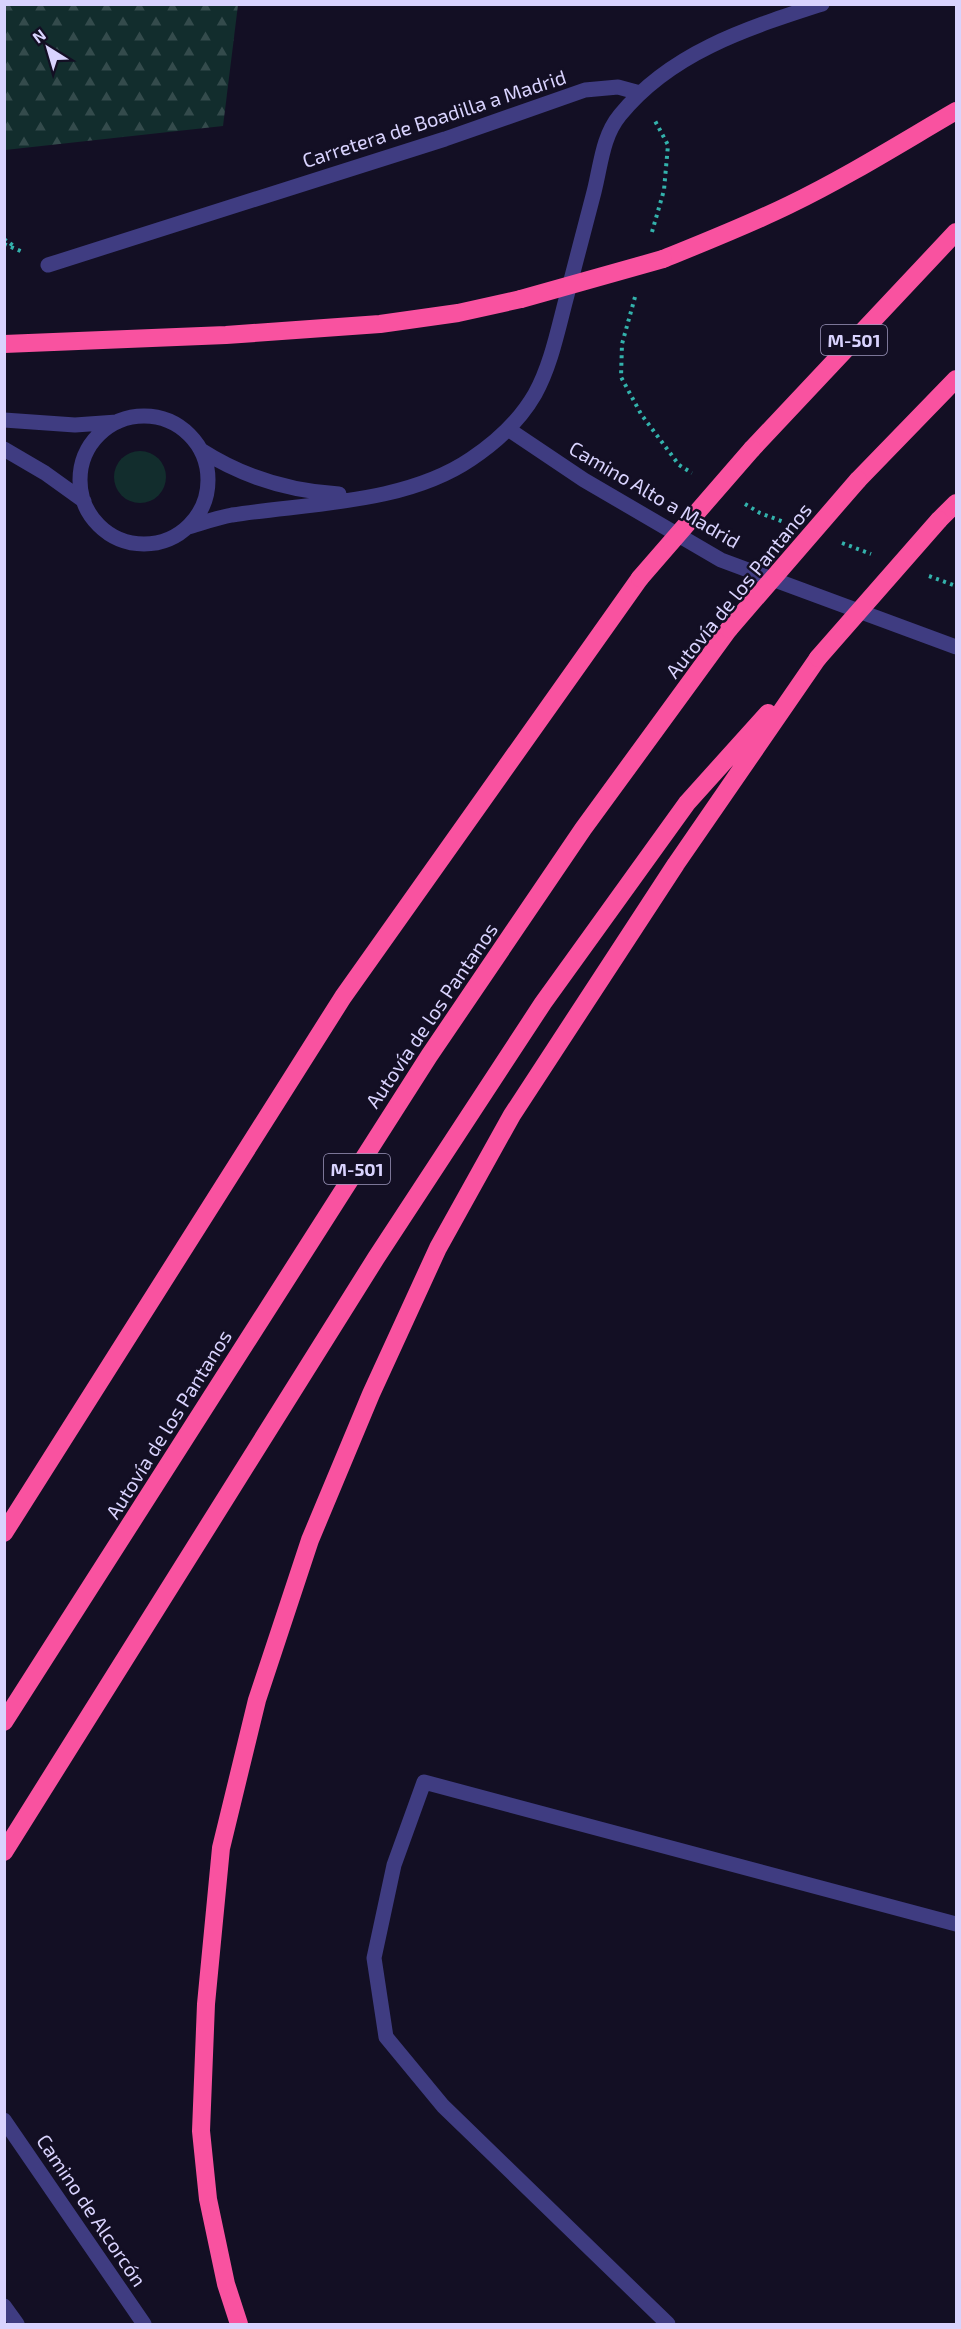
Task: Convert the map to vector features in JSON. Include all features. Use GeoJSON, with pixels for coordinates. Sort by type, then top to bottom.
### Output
{"type":"FeatureCollection","features":[{"type":"Feature","properties":{"kind":"highway"},"geometry":{"type":"LineString","coordinates":[[4,344],[226,335],[381,324],[458,313],[520,299],[663,259],[718,237],[790,205],[957,111]]}},
{"type":"Feature","properties":{"kind":"highway","name":"M-501"},"geometry":{"type":"LineString","coordinates":[[4,1533],[343,997],[639,578],[752,449],[957,232]]}},
{"type":"Feature","properties":{"kind":"highway","name":"Autovía de los Pantanos"},"geometry":{"type":"LineString","coordinates":[[4,1722],[429,1056],[583,829],[729,629],[858,480],[957,379]]}},
{"type":"Feature","properties":{"kind":"highway"},"geometry":{"type":"LineString","coordinates":[[5,1850],[376,1258],[543,1003],[687,803],[939,520],[957,503]]}},
{"type":"Feature","properties":{"kind":"highway"},"geometry":{"type":"LineString","coordinates":[[238,2325],[226,2284],[207,2188],[201,2131],[206,2004],[221,1848],[257,1700],[310,1539],[371,1394],[438,1248],[512,1115],[676,864],[818,658]]}},
{"type":"Feature","properties":{"kind":"street"},"geometry":{"type":"LineString","coordinates":[[117,422],[101,433],[89,447],[82,465],[80,483],[84,501],[94,520],[109,534],[129,542],[149,544],[170,538],[188,527],[230,516],[400,492],[436,478],[470,460],[508,429],[534,395],[554,346],[596,186],[603,148],[619,117],[640,93],[686,58],[744,29],[822,4]]}},
{"type":"Feature","properties":{"kind":"street","name":"Carretera de Boadilla a Madrid"},"geometry":{"type":"LineString","coordinates":[[48,265],[445,139],[585,90],[618,87],[640,93]]}},
{"type":"Feature","properties":{"kind":"street"},"geometry":{"type":"LineString","coordinates":[[4,420],[75,425],[117,422],[132,417],[149,416],[165,419],[179,426],[192,437],[201,450],[207,466],[206,500],[188,527]]}},
{"type":"Feature","properties":{"kind":"street","name":"Camino Alto a Madrid"},"geometry":{"type":"LineString","coordinates":[[508,429],[584,480],[721,560],[957,647]]}},
{"type":"Feature","properties":{"kind":"street"},"geometry":{"type":"LineString","coordinates":[[4,448],[45,473],[84,501]]}},
{"type":"Feature","properties":{"kind":"street"},"geometry":{"type":"LineString","coordinates":[[201,450],[224,465],[245,474],[294,489],[366,496]]}},
{"type":"Feature","properties":{"kind":"street"},"geometry":{"type":"LineString","coordinates":[[668,2325],[443,2106],[386,2037],[374,1958],[394,1865],[424,1782],[957,1924]]}},
{"type":"Feature","properties":{"kind":"street","name":"Camino de Alcorcón"},"geometry":{"type":"LineString","coordinates":[[4,2120],[144,2325]]}},
{"type":"Feature","properties":{"kind":"street"},"geometry":{"type":"LineString","coordinates":[[4,2306],[17,2325]]}},
{"type":"Feature","properties":{"kind":"path"},"geometry":{"type":"LineString","coordinates":[[640,93],[668,145],[664,190],[652,234]]}},
{"type":"Feature","properties":{"kind":"path"},"geometry":{"type":"LineString","coordinates":[[4,239],[17,249]]}},
{"type":"Feature","properties":{"kind":"path"},"geometry":{"type":"LineString","coordinates":[[637,289],[622,344],[621,377],[641,414],[679,465],[699,477]]}},
{"type":"Feature","properties":{"kind":"path"},"geometry":{"type":"LineString","coordinates":[[740,501],[760,513],[792,525]]}},
{"type":"Feature","properties":{"kind":"path"},"geometry":{"type":"LineString","coordinates":[[836,541],[880,558]]}},
{"type":"Feature","properties":{"kind":"path"},"geometry":{"type":"LineString","coordinates":[[924,574],[957,586]]}},
{"type":"Feature","properties":{"kind":"green space"},"geometry":{"type":"Polygon","coordinates":[[[4,5],[238,5],[223,126],[5,150],[4,5]]]}},
{"type":"Feature","properties":{"kind":"green space"},"geometry":{"type":"Polygon","coordinates":[[[140,451],[150,453],[158,459],[164,467],[166,477],[164,487],[158,495],[150,501],[140,503],[130,501],[122,495],[116,487],[114,477],[116,467],[122,459],[130,453],[140,451]]]}}]}
